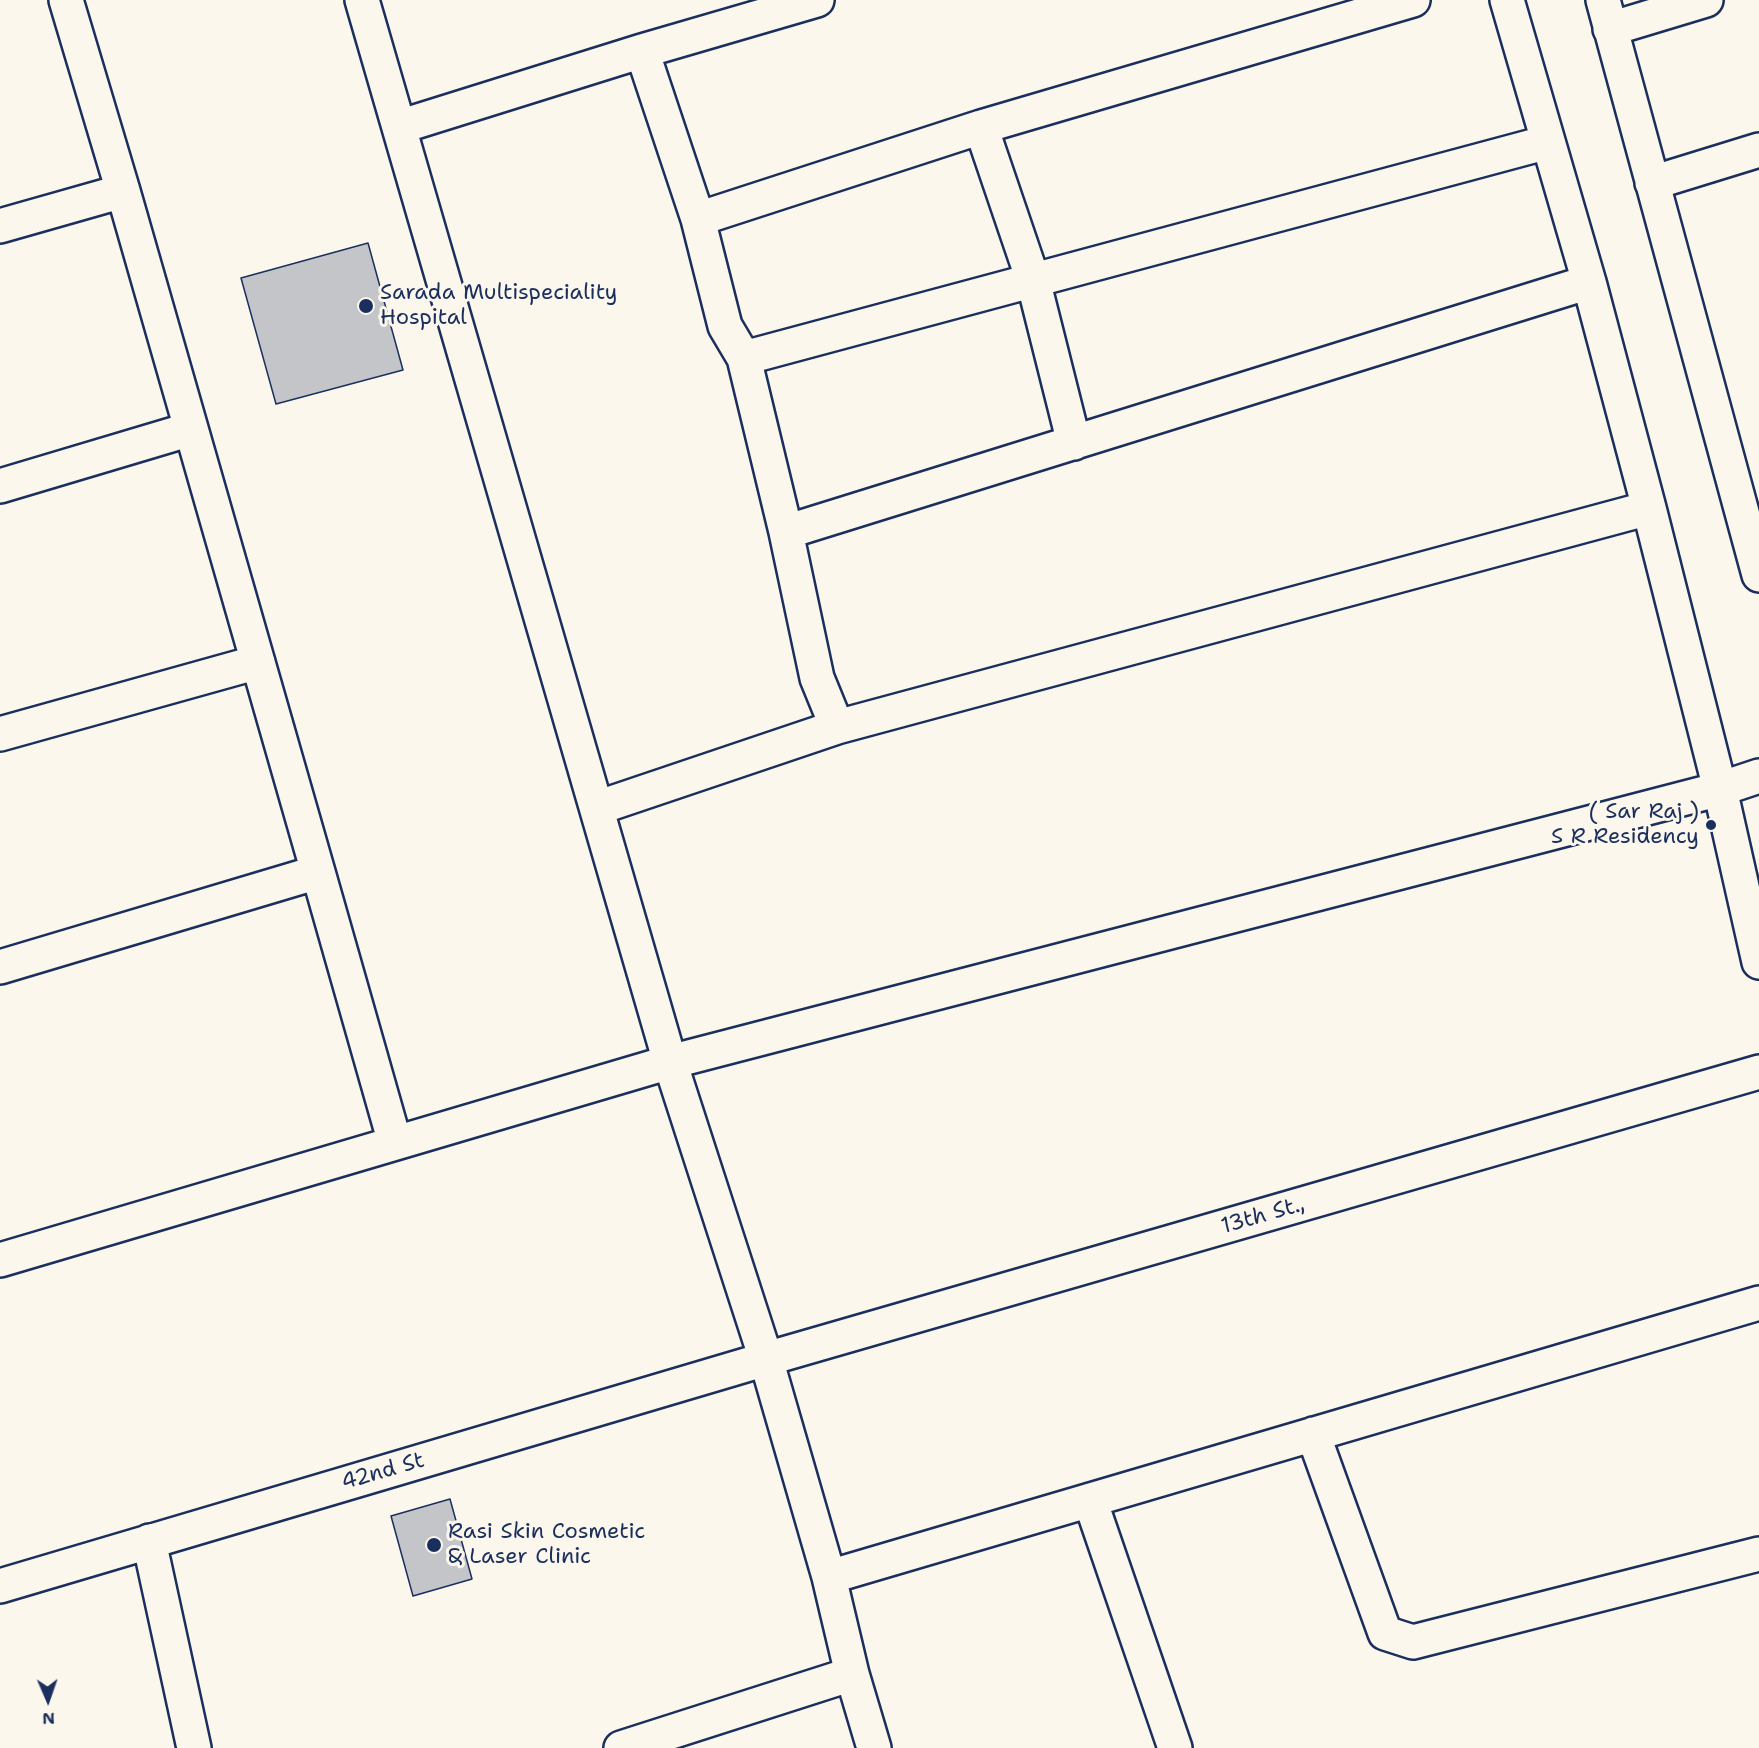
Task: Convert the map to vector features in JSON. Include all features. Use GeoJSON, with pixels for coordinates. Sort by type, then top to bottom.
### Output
{"type":"FeatureCollection","features":[{"type":"Feature","properties":{"kind":"street"},"geometry":{"type":"LineString","coordinates":[[66,0],[123,191],[395,1143]]}},
{"type":"Feature","properties":{"kind":"street"},"geometry":{"type":"LineString","coordinates":[[362,0],[670,1062],[766,1359],[829,1577],[852,1674],[874,1748]]}},
{"type":"Feature","properties":{"kind":"street"},"geometry":{"type":"LineString","coordinates":[[399,127],[642,51],[817,0]]}},
{"type":"Feature","properties":{"kind":"street"},"geometry":{"type":"LineString","coordinates":[[698,219],[981,127],[1413,0]]}},
{"type":"Feature","properties":{"kind":"street"},"geometry":{"type":"LineString","coordinates":[[1507,0],[1589,282],[1720,789],[1759,962]]}},
{"type":"Feature","properties":{"kind":"street"},"geometry":{"type":"LineString","coordinates":[[1706,0],[1606,14],[1652,183],[1749,496],[1759,575]]}},
{"type":"Feature","properties":{"kind":"street"},"geometry":{"type":"LineString","coordinates":[[642,51],[698,219],[725,326],[744,358],[786,532],[817,678],[837,727]]}},
{"type":"Feature","properties":{"kind":"street"},"geometry":{"type":"LineString","coordinates":[[981,127],[1033,280],[1074,443]]}},
{"type":"Feature","properties":{"kind":"street"},"geometry":{"type":"LineString","coordinates":[[744,358],[1548,142]]}},
{"type":"Feature","properties":{"kind":"street"},"geometry":{"type":"LineString","coordinates":[[1652,183],[1759,150]]}},
{"type":"Feature","properties":{"kind":"street"},"geometry":{"type":"LineString","coordinates":[[0,226],[123,191]]}},
{"type":"Feature","properties":{"kind":"street"},"geometry":{"type":"LineString","coordinates":[[786,532],[1589,282]]}},
{"type":"Feature","properties":{"kind":"street"},"geometry":{"type":"LineString","coordinates":[[0,486],[191,429]]}},
{"type":"Feature","properties":{"kind":"street"},"geometry":{"type":"LineString","coordinates":[[597,808],[837,727],[1648,508]]}},
{"type":"Feature","properties":{"kind":"street"},"geometry":{"type":"LineString","coordinates":[[0,734],[258,662]]}},
{"type":"Feature","properties":{"kind":"street"},"geometry":{"type":"LineString","coordinates":[[0,1260],[670,1062],[1720,789],[1759,776]]}},
{"type":"Feature","properties":{"kind":"street"},"geometry":{"type":"LineString","coordinates":[[0,967],[318,872]]}},
{"type":"Feature","properties":{"kind":"street","name":"13th St.,"},"geometry":{"type":"LineString","coordinates":[[766,1359],[1759,1072]]}},
{"type":"Feature","properties":{"kind":"street"},"geometry":{"type":"LineString","coordinates":[[829,1577],[1759,1303]]}},
{"type":"Feature","properties":{"kind":"street","name":"42nd St"},"geometry":{"type":"LineString","coordinates":[[1,1582],[149,1541],[766,1359]]}},
{"type":"Feature","properties":{"kind":"street"},"geometry":{"type":"LineString","coordinates":[[1313,1434],[1384,1633],[1413,1642],[1759,1554]]}},
{"type":"Feature","properties":{"kind":"street"},"geometry":{"type":"LineString","coordinates":[[1090,1500],[1175,1748]]}},
{"type":"Feature","properties":{"kind":"street"},"geometry":{"type":"LineString","coordinates":[[149,1541],[194,1748]]}},
{"type":"Feature","properties":{"kind":"street"},"geometry":{"type":"LineString","coordinates":[[621,1748],[852,1674]]}},
{"type":"Feature","properties":{"kind":"building"},"geometry":{"type":"Polygon","coordinates":[[[368,243],[403,370],[276,404],[241,278],[368,243]]]}},
{"type":"Feature","properties":{"kind":"building"},"geometry":{"type":"Polygon","coordinates":[[[450,1499],[472,1579],[413,1596],[391,1516],[450,1499]]]}},
{"type":"Feature","properties":{"kind":"place","name":"Sarada Multispeciality Hospital"},"geometry":{"type":"Point","coordinates":[366,306]}},
{"type":"Feature","properties":{"kind":"place","name":"( Sar Raj ) S R Residency"},"geometry":{"type":"Point","coordinates":[1711,825]}},
{"type":"Feature","properties":{"kind":"place","name":"Rasi Skin Cosmetic & Laser Clinic"},"geometry":{"type":"Point","coordinates":[434,1545]}}]}
